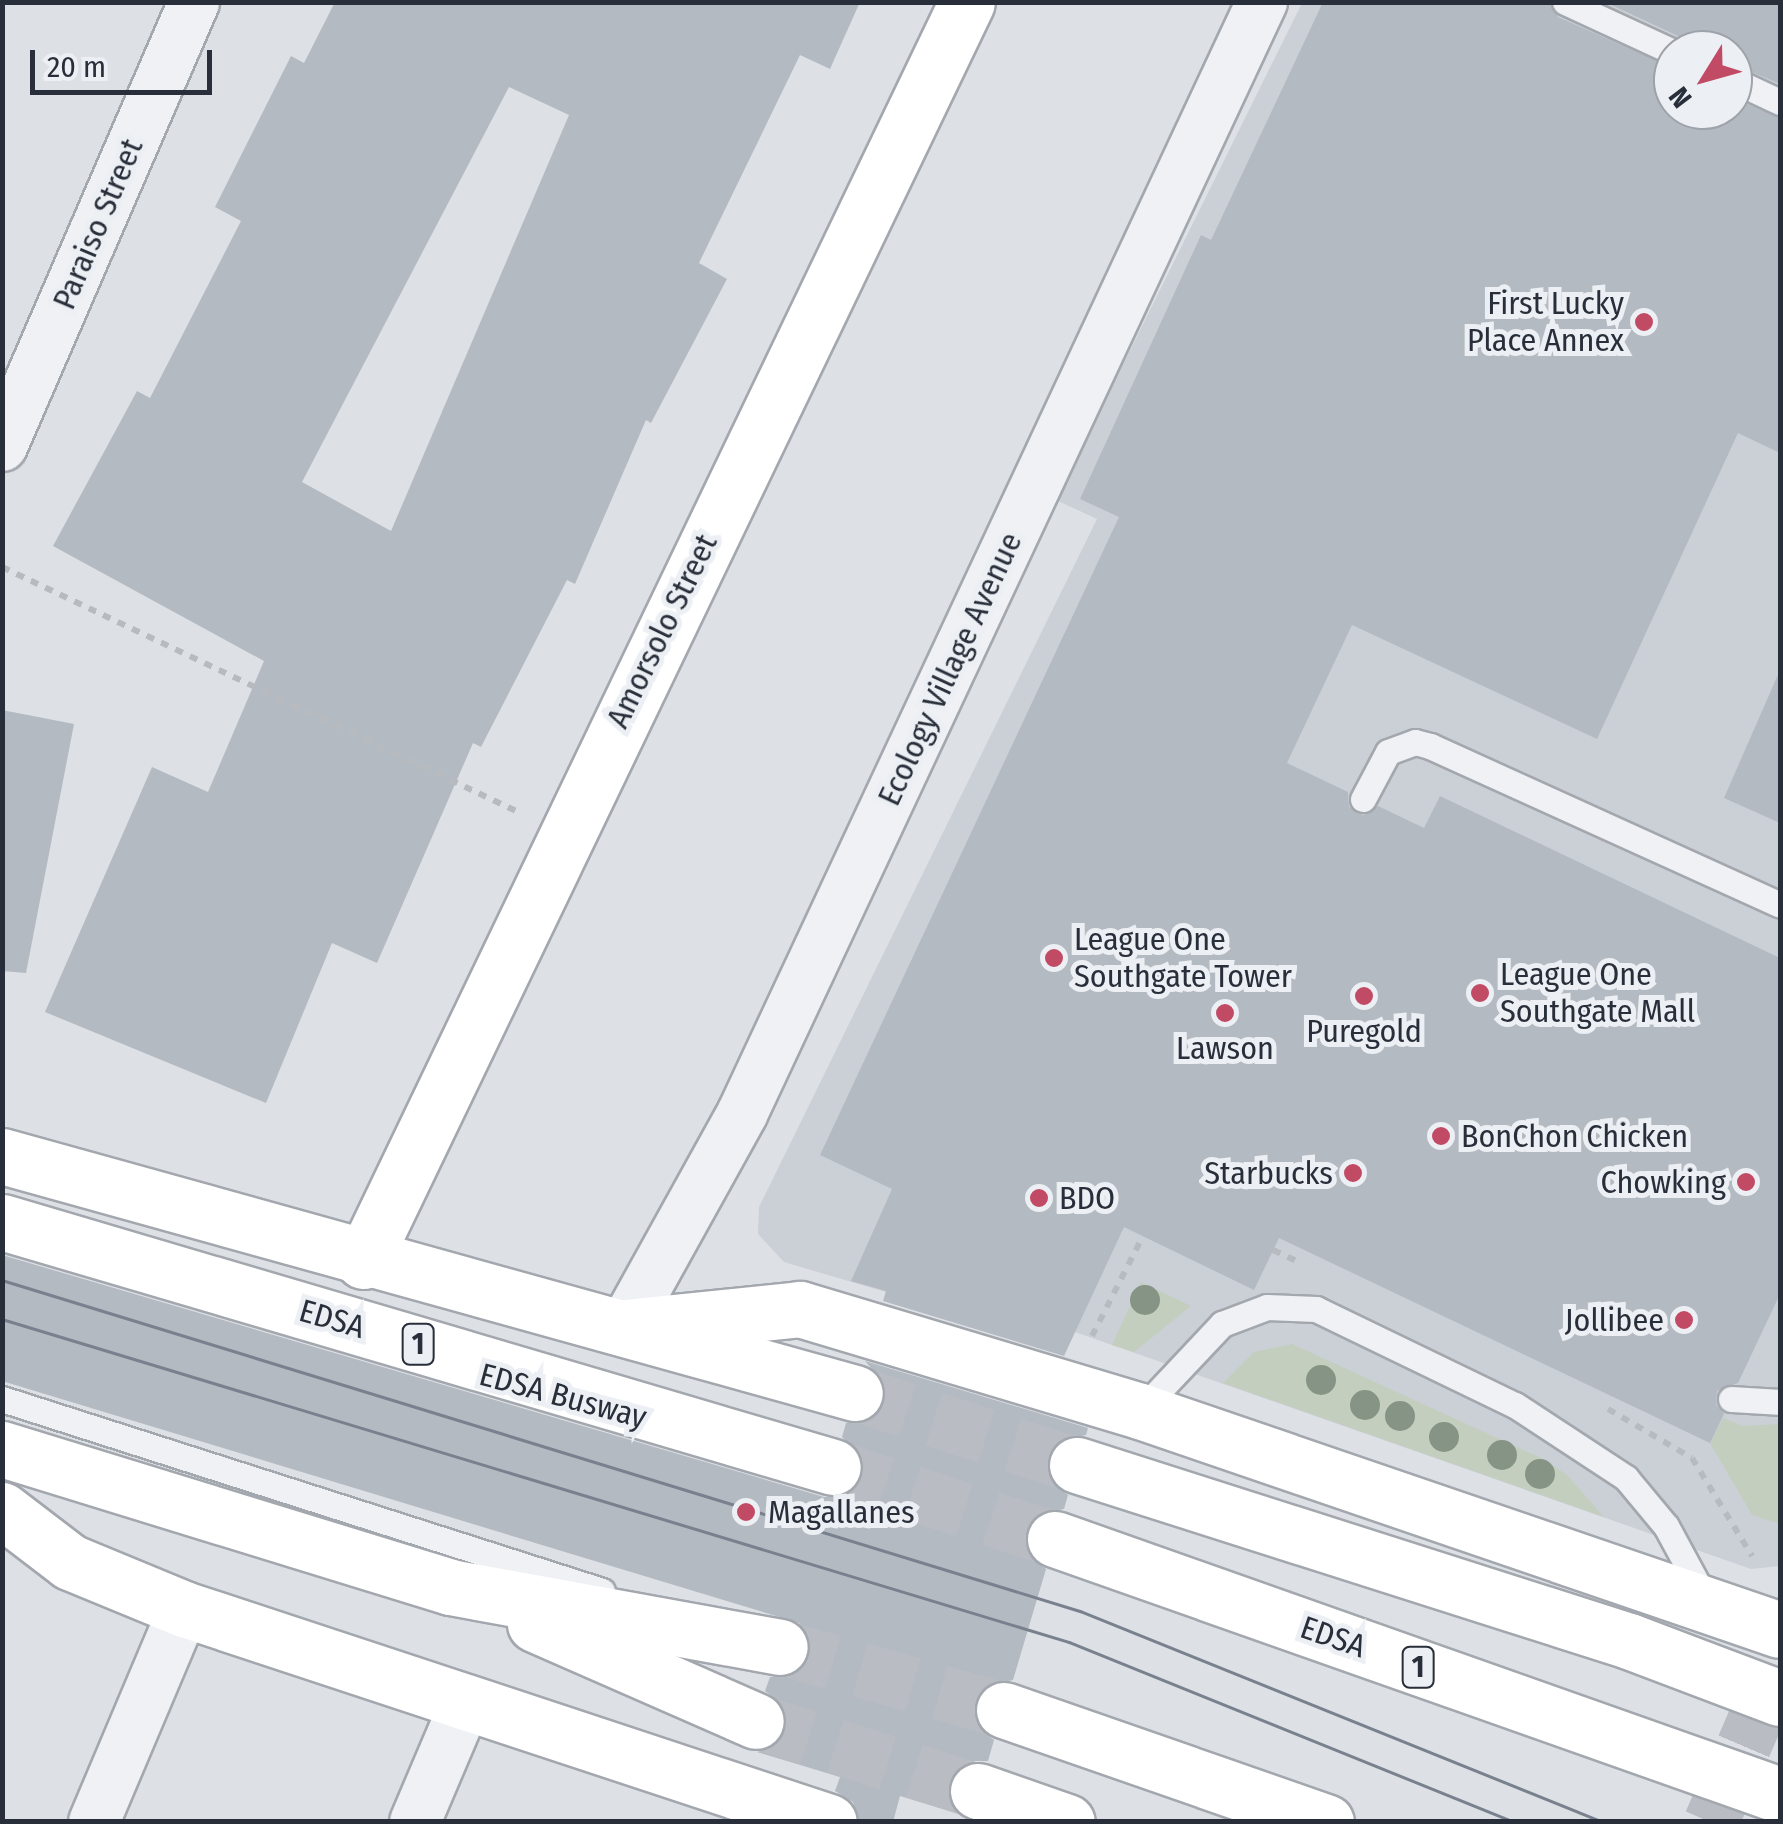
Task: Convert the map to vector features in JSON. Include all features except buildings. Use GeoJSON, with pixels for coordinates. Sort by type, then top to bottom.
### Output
{"type":"FeatureCollection","features":[{"type":"Feature","properties":{"kind":"main road","name":"Amorsolo Street"},"geometry":{"type":"LineString","coordinates":[[363,1261],[564,834],[967,2]]}},
{"type":"Feature","properties":{"kind":"main road"},"geometry":{"type":"LineString","coordinates":[[2,1156],[363,1261],[624,1327],[856,1393]]}},
{"type":"Feature","properties":{"kind":"main road","name":"EDSA"},"geometry":{"type":"LineString","coordinates":[[2,1222],[834,1467]]}},
{"type":"Feature","properties":{"kind":"main road"},"geometry":{"type":"LineString","coordinates":[[624,1327],[800,1309],[1140,1411],[1709,1604],[1779,1667]]}},
{"type":"Feature","properties":{"kind":"main road"},"geometry":{"type":"LineString","coordinates":[[2,1449],[450,1587],[756,1721]]}},
{"type":"Feature","properties":{"kind":"main road"},"geometry":{"type":"LineString","coordinates":[[1077,1465],[1628,1642],[1779,1667]]}},
{"type":"Feature","properties":{"kind":"main road"},"geometry":{"type":"LineString","coordinates":[[2,1510],[70,1562],[184,1609],[828,1822]]}},
{"type":"Feature","properties":{"kind":"main road","name":"EDSA"},"geometry":{"type":"LineString","coordinates":[[1055,1539],[1780,1794]]}},
{"type":"Feature","properties":{"kind":"main road"},"geometry":{"type":"LineString","coordinates":[[450,1587],[780,1646]]}},
{"type":"Feature","properties":{"kind":"main road"},"geometry":{"type":"LineString","coordinates":[[1004,1710],[1326,1822]]}},
{"type":"Feature","properties":{"kind":"main road"},"geometry":{"type":"LineString","coordinates":[[978,1791],[1067,1822]]}},
{"type":"Feature","properties":{"kind":"street","name":"Paraiso Street"},"geometry":{"type":"LineString","coordinates":[[2,446],[194,2]]}},
{"type":"Feature","properties":{"kind":"street","name":"Ecology Village Avenue"},"geometry":{"type":"LineString","coordinates":[[624,1327],[722,1154],[1262,2]]}},
{"type":"Feature","properties":{"kind":"street"},"geometry":{"type":"LineString","coordinates":[[94,1822],[184,1609]]}},
{"type":"Feature","properties":{"kind":"street"},"geometry":{"type":"LineString","coordinates":[[415,1822],[465,1704]]}},
{"type":"Feature","properties":{"kind":"lane"},"geometry":{"type":"LineString","coordinates":[[1565,2],[1653,43]]}},
{"type":"Feature","properties":{"kind":"lane"},"geometry":{"type":"LineString","coordinates":[[1753,89],[1780,102]]}},
{"type":"Feature","properties":{"kind":"lane"},"geometry":{"type":"LineString","coordinates":[[1363,798],[1388,752],[1415,742],[1780,905]]}},
{"type":"Feature","properties":{"kind":"lane","name":"EDSA Busway"},"geometry":{"type":"LineString","coordinates":[[2,1250],[834,1467]]}},
{"type":"Feature","properties":{"kind":"lane"},"geometry":{"type":"LineString","coordinates":[[1140,1411],[1222,1324],[1267,1307],[1316,1309],[1516,1405],[1626,1478],[1666,1526],[1709,1604]]}},
{"type":"Feature","properties":{"kind":"lane"},"geometry":{"type":"LineString","coordinates":[[2,1398],[780,1646]]}},
{"type":"Feature","properties":{"kind":"lane"},"geometry":{"type":"LineString","coordinates":[[1731,1399],[1780,1402]]}},
{"type":"Feature","properties":{"kind":"path"},"geometry":{"type":"LineString","coordinates":[[2,567],[564,834]]}},
{"type":"Feature","properties":{"kind":"path"},"geometry":{"type":"LineString","coordinates":[[1089,1342],[1143,1236]]}},
{"type":"Feature","properties":{"kind":"path"},"geometry":{"type":"LineString","coordinates":[[1654,1431],[1692,1458],[1762,1574]]}},
{"type":"Feature","properties":{"kind":"shaded area"},"geometry":{"type":"Polygon","coordinates":[[[1302,3],[1780,3],[1780,1566],[1751,1569],[1075,1332],[977,1319],[784,1262],[758,1234],[759,1207],[1097,519],[1056,500],[1302,3]]]}},
{"type":"Feature","properties":{"kind":"green space"},"geometry":{"type":"Polygon","coordinates":[[[1141,1282],[1191,1306],[1134,1352],[1112,1345],[1141,1282]]]}},
{"type":"Feature","properties":{"kind":"green space"},"geometry":{"type":"Polygon","coordinates":[[[1292,1344],[1541,1458],[1567,1475],[1604,1517],[1223,1383],[1254,1352],[1292,1344]]]}},
{"type":"Feature","properties":{"kind":"green space"},"geometry":{"type":"Polygon","coordinates":[[[1723,1418],[1743,1426],[1780,1424],[1780,1524],[1752,1515],[1710,1443],[1723,1418]]]}},
{"type":"Feature","properties":{"kind":"tunnel"},"geometry":{"type":"LineString","coordinates":[[855,1393],[1077,1465]]}},
{"type":"Feature","properties":{"kind":"tunnel"},"geometry":{"type":"LineString","coordinates":[[833,1467],[1055,1539]]}},
{"type":"Feature","properties":{"kind":"tunnel"},"geometry":{"type":"LineString","coordinates":[[780,1647],[1004,1710]]}},
{"type":"Feature","properties":{"kind":"tunnel"},"geometry":{"type":"LineString","coordinates":[[1711,1822],[1776,1671]]}},
{"type":"Feature","properties":{"kind":"tunnel"},"geometry":{"type":"LineString","coordinates":[[756,1721],[978,1791]]}},
{"type":"Feature","properties":{"kind":"tram line"},"geometry":{"type":"LineString","coordinates":[[2,1280],[1080,1611],[1603,1822]]}},
{"type":"Feature","properties":{"kind":"tram line"},"geometry":{"type":"LineString","coordinates":[[2,1319],[1069,1642],[1515,1822]]}},
{"type":"Feature","properties":{"kind":"place","name":"First Lucky Place Annex"},"geometry":{"type":"Point","coordinates":[1644,322]}},
{"type":"Feature","properties":{"kind":"place","name":"League One Southgate Tower"},"geometry":{"type":"Point","coordinates":[1054,958]}},
{"type":"Feature","properties":{"kind":"place","name":"League One Southgate Mall"},"geometry":{"type":"Point","coordinates":[1480,993]}},
{"type":"Feature","properties":{"kind":"place","name":"Puregold"},"geometry":{"type":"Point","coordinates":[1364,996]}},
{"type":"Feature","properties":{"kind":"place","name":"Lawson"},"geometry":{"type":"Point","coordinates":[1225,1013]}},
{"type":"Feature","properties":{"kind":"place","name":"BonChon Chicken"},"geometry":{"type":"Point","coordinates":[1441,1136]}},
{"type":"Feature","properties":{"kind":"place","name":"Starbucks"},"geometry":{"type":"Point","coordinates":[1353,1173]}},
{"type":"Feature","properties":{"kind":"place","name":"Chowking"},"geometry":{"type":"Point","coordinates":[1746,1182]}},
{"type":"Feature","properties":{"kind":"place","name":"BDO"},"geometry":{"type":"Point","coordinates":[1039,1198]}},
{"type":"Feature","properties":{"kind":"place","name":"Jollibee"},"geometry":{"type":"Point","coordinates":[1684,1320]}},
{"type":"Feature","properties":{"kind":"place","name":"Magallanes"},"geometry":{"type":"Point","coordinates":[746,1512]}}]}
